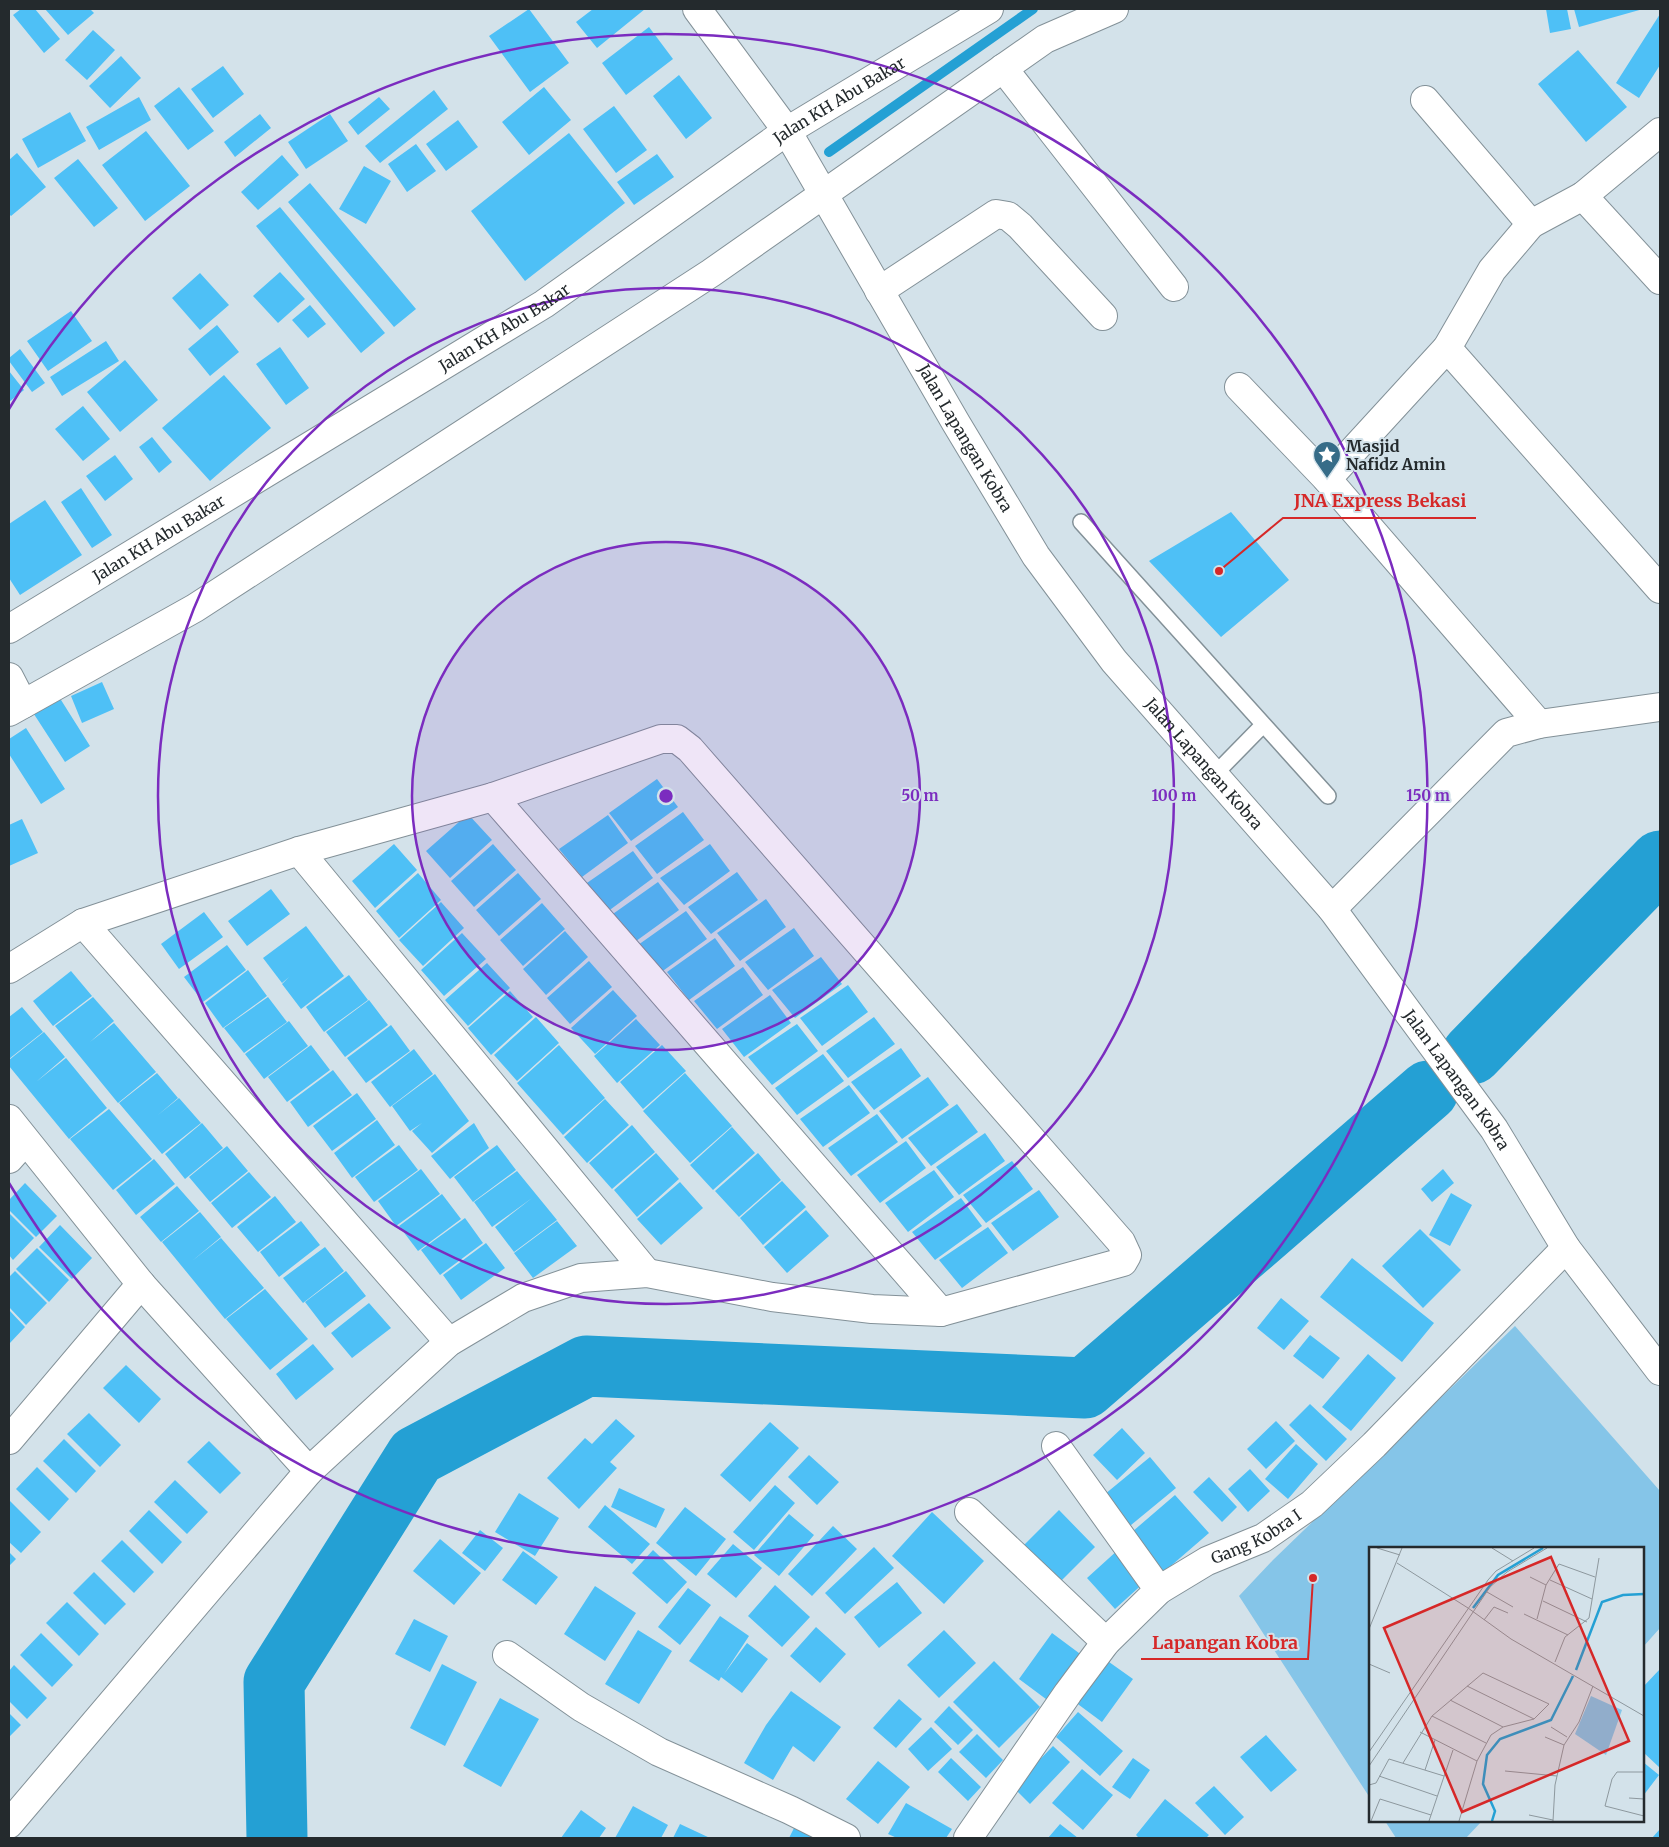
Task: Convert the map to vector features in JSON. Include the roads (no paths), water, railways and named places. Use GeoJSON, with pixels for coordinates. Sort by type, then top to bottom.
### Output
{"type":"FeatureCollection","features":[{"type":"Feature","properties":{"kind":"street","name":"Jalan Lapangan Kobra"},"geometry":{"type":"LineString","coordinates":[[697,9],[787,131],[879,291],[1036,556],[1114,661],[1332,909],[1494,1130],[1566,1248],[1660,1371]]}},
{"type":"Feature","properties":{"kind":"street","name":"Jalan KH Abu Bakar"},"geometry":{"type":"LineString","coordinates":[[9,629],[544,304],[787,131],[989,9]]}},
{"type":"Feature","properties":{"kind":"street"},"geometry":{"type":"LineString","coordinates":[[9,677],[16,708],[204,602],[711,273],[1045,39],[1114,9]]}},
{"type":"Feature","properties":{"kind":"street"},"geometry":{"type":"LineString","coordinates":[[1003,68],[1174,287]]}},
{"type":"Feature","properties":{"kind":"street"},"geometry":{"type":"LineString","coordinates":[[1425,100],[1531,224]]}},
{"type":"Feature","properties":{"kind":"street"},"geometry":{"type":"LineString","coordinates":[[1327,479],[1447,348],[1492,270],[1531,224],[1584,196],[1660,132]]}},
{"type":"Feature","properties":{"kind":"street"},"geometry":{"type":"LineString","coordinates":[[1584,196],[1660,280]]}},
{"type":"Feature","properties":{"kind":"street"},"geometry":{"type":"LineString","coordinates":[[879,291],[996,214],[1008,216],[1020,226],[1103,316]]}},
{"type":"Feature","properties":{"kind":"street"},"geometry":{"type":"LineString","coordinates":[[1447,348],[1660,589]]}},
{"type":"Feature","properties":{"kind":"street"},"geometry":{"type":"LineString","coordinates":[[1239,387],[1327,479],[1539,724]]}},
{"type":"Feature","properties":{"kind":"street"},"geometry":{"type":"LineString","coordinates":[[1332,909],[1506,733],[1539,724],[1660,708]]}},
{"type":"Feature","properties":{"kind":"street"},"geometry":{"type":"LineString","coordinates":[[9,969],[83,923],[299,851],[493,797],[660,739],[677,739],[690,748],[1121,1242],[1126,1256],[1123,1262],[941,1312],[872,1309],[772,1297],[646,1273],[581,1278],[523,1298],[449,1342],[309,1471],[9,1824]]}},
{"type":"Feature","properties":{"kind":"street"},"geometry":{"type":"LineString","coordinates":[[493,797],[941,1312]]}},
{"type":"Feature","properties":{"kind":"street"},"geometry":{"type":"LineString","coordinates":[[299,851],[646,1273]]}},
{"type":"Feature","properties":{"kind":"street"},"geometry":{"type":"LineString","coordinates":[[83,923],[449,1342]]}},
{"type":"Feature","properties":{"kind":"street"},"geometry":{"type":"LineString","coordinates":[[9,1119],[17,1150],[141,1284],[309,1471]]}},
{"type":"Feature","properties":{"kind":"street","name":"Gang Kobra I"},"geometry":{"type":"LineString","coordinates":[[968,1838],[1068,1693],[1106,1642],[1159,1590],[1207,1561],[1263,1538],[1312,1504],[1381,1438],[1566,1248]]}},
{"type":"Feature","properties":{"kind":"street"},"geometry":{"type":"LineString","coordinates":[[9,1440],[141,1284]]}},
{"type":"Feature","properties":{"kind":"street"},"geometry":{"type":"LineString","coordinates":[[1056,1446],[1159,1590]]}},
{"type":"Feature","properties":{"kind":"street"},"geometry":{"type":"LineString","coordinates":[[969,1512],[1106,1642]]}},
{"type":"Feature","properties":{"kind":"street"},"geometry":{"type":"LineString","coordinates":[[507,1655],[581,1707],[659,1752],[790,1810],[846,1838]]}},
{"type":"Feature","properties":{"kind":"lane"},"geometry":{"type":"LineString","coordinates":[[1081,522],[1328,796]]}},
{"type":"Feature","properties":{"kind":"lane"},"geometry":{"type":"LineString","coordinates":[[1215,774],[1263,724]]}},
{"type":"Feature","properties":{"kind":"waterway"},"geometry":{"type":"LineString","coordinates":[[829,152],[1033,9]]}},
{"type":"Feature","properties":{"kind":"waterway"},"geometry":{"type":"LineString","coordinates":[[1472,1054],[1660,861]]}},
{"type":"Feature","properties":{"kind":"waterway"},"geometry":{"type":"LineString","coordinates":[[277,1838],[274,1682],[416,1456],[586,1366],[1085,1388],[1428,1091]]}},
{"type":"Feature","properties":{"kind":"place","name":"Masjid Nafidz Amin"},"geometry":{"type":"Point","coordinates":[1327,479]}},
{"type":"Feature","properties":{"kind":"place","name":"JNA Express Bekasi"},"geometry":{"type":"Point","coordinates":[1219,571]}},
{"type":"Feature","properties":{"kind":"place","name":"Lapangan Kobra"},"geometry":{"type":"Point","coordinates":[1313,1578]}}]}
